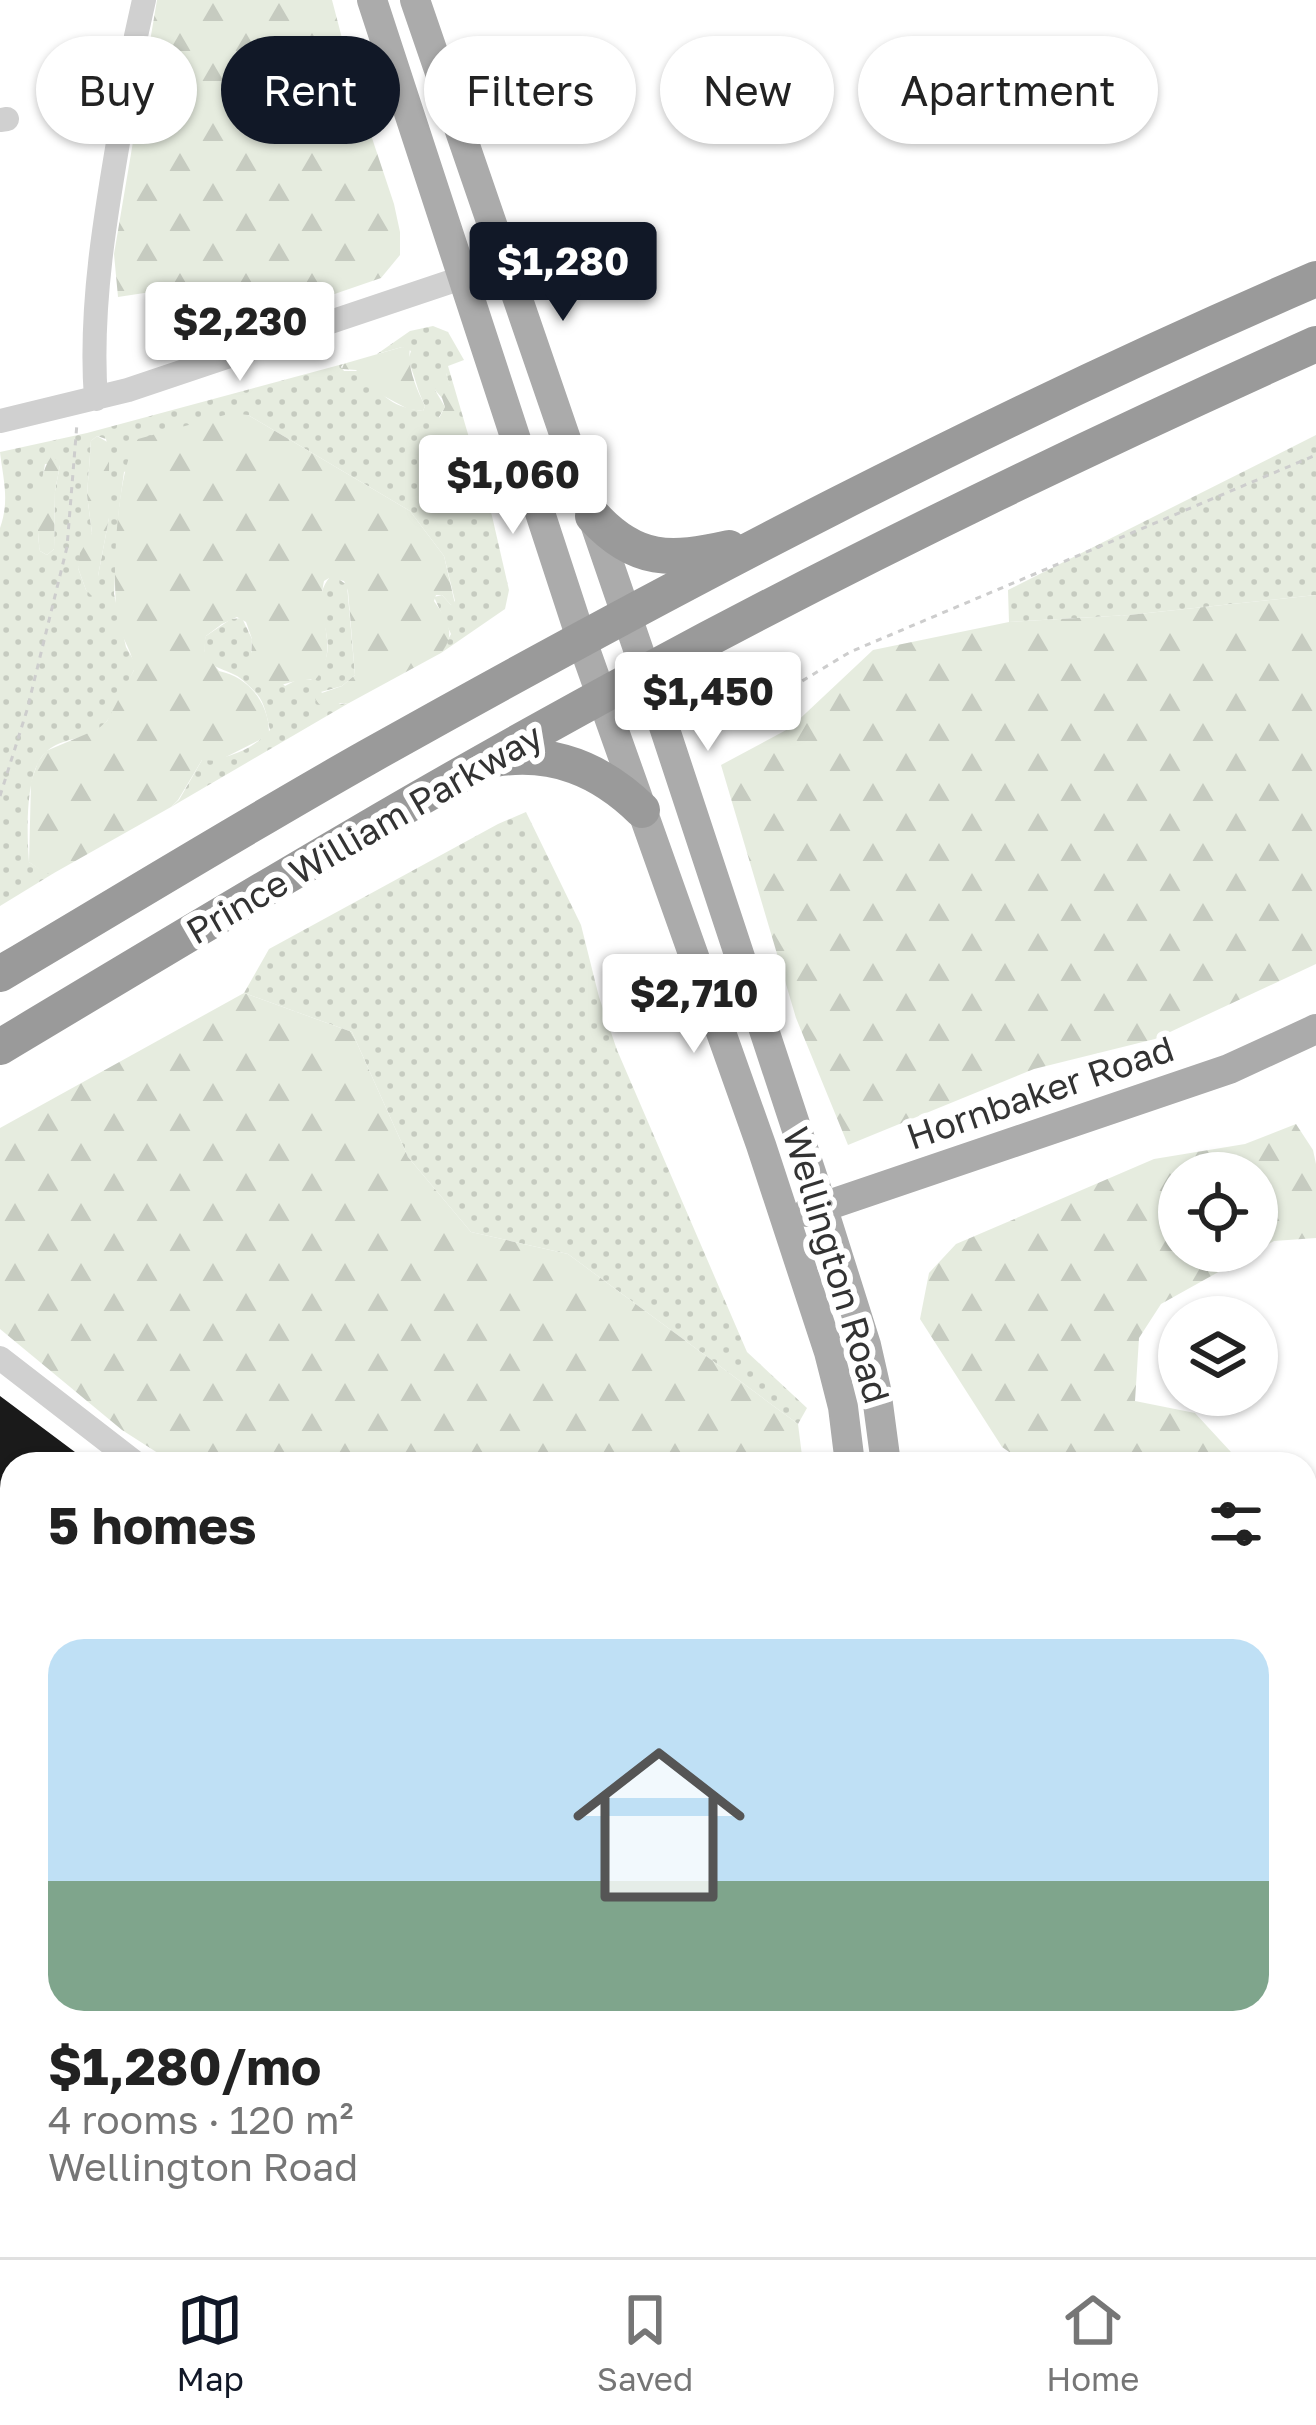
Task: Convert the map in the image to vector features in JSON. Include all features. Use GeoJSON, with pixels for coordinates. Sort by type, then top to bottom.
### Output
{"type":"FeatureCollection","features":[{"type":"Feature","properties":{"kind":"highway","name":"Prince William Parkway"},"geometry":{"type":"LineString","coordinates":[[0,974],[364,759],[768,540],[1133,362],[1316,279]]}},
{"type":"Feature","properties":{"kind":"highway","name":"Prince William Parkway"},"geometry":{"type":"LineString","coordinates":[[0,1047],[353,836],[646,672],[888,545],[1316,344]]}},
{"type":"Feature","properties":{"kind":"highway"},"geometry":{"type":"LineString","coordinates":[[593,516],[628,546],[670,558],[768,540]]}},
{"type":"Feature","properties":{"kind":"highway"},"geometry":{"type":"LineString","coordinates":[[485,762],[523,756],[576,765],[611,783],[641,810]]}},
{"type":"Feature","properties":{"kind":"main road","name":"Wellington Road"},"geometry":{"type":"LineString","coordinates":[[372,0],[582,641],[829,1352],[849,1452]]}},
{"type":"Feature","properties":{"kind":"main road","name":"Wellington Road"},"geometry":{"type":"LineString","coordinates":[[415,0],[646,672],[822,1206],[866,1345],[884,1452]]}},
{"type":"Feature","properties":{"kind":"main road","name":"Hornbaker Road"},"geometry":{"type":"LineString","coordinates":[[786,1222],[1210,1076],[1316,1029]]}},
{"type":"Feature","properties":{"kind":"street"},"geometry":{"type":"LineString","coordinates":[[87,402],[94,315],[144,0]]}},
{"type":"Feature","properties":{"kind":"street"},"geometry":{"type":"LineString","coordinates":[[0,421],[87,402],[506,262]]}},
{"type":"Feature","properties":{"kind":"street"},"geometry":{"type":"LineString","coordinates":[[0,1358],[121,1452]]}},
{"type":"Feature","properties":{"kind":"path"},"geometry":{"type":"LineString","coordinates":[[0,796],[38,670],[67,547],[87,402]]}},
{"type":"Feature","properties":{"kind":"path"},"geometry":{"type":"LineString","coordinates":[[751,712],[850,652],[1316,455]]}},
{"type":"Feature","properties":{"kind":"green space"},"geometry":{"type":"Polygon","coordinates":[[[157,0],[332,0],[341,36],[221,36],[221,144],[374,144],[400,232],[400,255],[381,278],[221,333],[164,290],[118,297],[114,254],[133,144],[197,144],[197,36],[151,36],[157,0]]]}},
{"type":"Feature","properties":{"kind":"green space"},"geometry":{"type":"Polygon","coordinates":[[[433,326],[448,332],[464,360],[448,366],[492,516],[509,590],[505,609],[441,653],[451,634],[434,597],[442,595],[451,605],[455,601],[444,556],[410,511],[248,415],[124,472],[114,594],[134,670],[106,723],[53,747],[40,760],[29,803],[29,862],[54,873],[0,906],[0,528],[5,499],[0,452],[343,364],[344,371],[359,371],[393,402],[423,411],[408,360],[411,351],[402,347],[377,354],[410,331],[433,326]],[[446,373],[435,390],[445,407],[439,417],[465,447],[446,373]],[[97,436],[91,441],[87,495],[92,533],[78,568],[86,590],[98,598],[109,518],[109,453],[106,439],[97,436]],[[45,464],[40,551],[47,555],[54,549],[60,465],[45,464]]]}},
{"type":"Feature","properties":{"kind":"green space"},"geometry":{"type":"Polygon","coordinates":[[[410,348],[423,411],[408,409],[380,394],[356,370],[342,369],[343,364],[410,348]]]}},
{"type":"Feature","properties":{"kind":"green space"},"geometry":{"type":"Polygon","coordinates":[[[440,370],[446,373],[468,447],[458,443],[438,420],[445,407],[435,390],[440,370]]]}},
{"type":"Feature","properties":{"kind":"green space"},"geometry":{"type":"Polygon","coordinates":[[[232,413],[248,415],[410,511],[444,556],[455,604],[442,595],[434,601],[448,627],[446,646],[349,703],[319,704],[316,695],[342,686],[355,675],[344,581],[324,581],[327,656],[315,680],[274,686],[259,682],[250,675],[252,639],[246,622],[237,617],[222,624],[206,636],[204,651],[219,671],[240,679],[256,694],[266,713],[269,735],[218,761],[202,760],[171,807],[46,874],[29,862],[31,782],[38,762],[46,751],[107,721],[134,670],[119,626],[115,586],[120,501],[130,453],[138,439],[232,413]]]}},
{"type":"Feature","properties":{"kind":"green space"},"geometry":{"type":"Polygon","coordinates":[[[1316,435],[1316,595],[1009,622],[1008,590],[1316,435]]]}},
{"type":"Feature","properties":{"kind":"green space"},"geometry":{"type":"Polygon","coordinates":[[[97,436],[109,443],[109,518],[95,599],[78,568],[80,553],[92,533],[87,495],[91,441],[97,436]]]}},
{"type":"Feature","properties":{"kind":"green space"},"geometry":{"type":"Polygon","coordinates":[[[51,457],[60,465],[54,549],[47,555],[40,551],[38,516],[42,477],[51,457]]]}},
{"type":"Feature","properties":{"kind":"green space"},"geometry":{"type":"Polygon","coordinates":[[[329,578],[347,585],[355,675],[342,686],[321,692],[340,704],[349,703],[171,807],[202,760],[239,752],[270,730],[257,694],[238,676],[207,659],[206,636],[231,619],[242,618],[252,639],[251,652],[285,686],[300,678],[311,680],[327,654],[321,603],[329,578]]]}},
{"type":"Feature","properties":{"kind":"green space"},"geometry":{"type":"Polygon","coordinates":[[[1316,595],[1316,964],[1155,1039],[1034,1069],[848,1145],[796,1018],[721,765],[790,728],[873,650],[1009,622],[1316,595]]]}},
{"type":"Feature","properties":{"kind":"green space"},"geometry":{"type":"Polygon","coordinates":[[[526,812],[581,925],[617,1050],[747,1352],[807,1408],[798,1424],[568,1254],[471,1232],[408,1157],[352,1032],[244,993],[269,949],[526,812]]]}},
{"type":"Feature","properties":{"kind":"green space"},"geometry":{"type":"Polygon","coordinates":[[[244,993],[352,1032],[408,1157],[471,1232],[568,1254],[798,1424],[802,1452],[156,1452],[122,1430],[0,1329],[0,1128],[244,993]]]}},
{"type":"Feature","properties":{"kind":"green space"},"geometry":{"type":"Polygon","coordinates":[[[1296,1124],[1316,1164],[1316,1238],[1278,1241],[1278,1152],[1196,1152],[1245,1144],[1296,1124]]]}},
{"type":"Feature","properties":{"kind":"green space"},"geometry":{"type":"Polygon","coordinates":[[[1158,1158],[1158,1272],[1218,1272],[1175,1296],[1158,1296],[1158,1309],[1139,1338],[1135,1401],[1158,1406],[1158,1416],[1198,1416],[1231,1452],[1009,1452],[1002,1447],[920,1319],[929,1273],[956,1244],[1158,1158]]]}},
{"type":"Feature","properties":{"kind":"building"},"geometry":{"type":"Polygon","coordinates":[[[0,1396],[75,1452],[0,1452],[0,1396]]]}}]}
